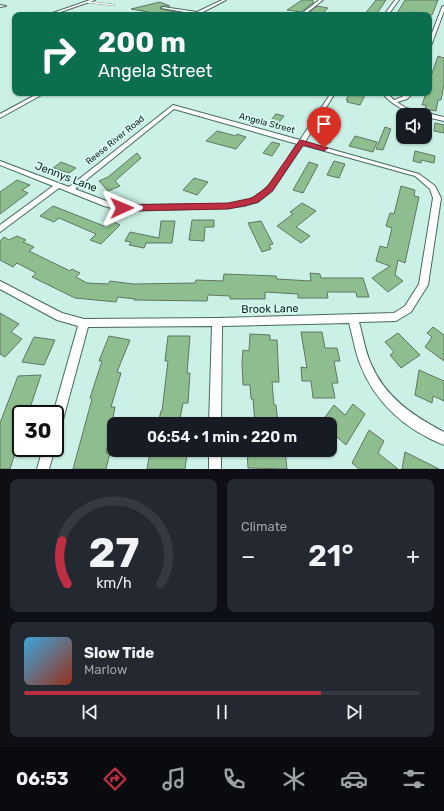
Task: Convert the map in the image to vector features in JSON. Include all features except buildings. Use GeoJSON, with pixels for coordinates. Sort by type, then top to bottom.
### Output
{"type":"FeatureCollection","features":[{"type":"Feature","properties":{"kind":"street"},"geometry":{"type":"LineString","coordinates":[[58,12],[93,0]]}},
{"type":"Feature","properties":{"kind":"street"},"geometry":{"type":"LineString","coordinates":[[201,12],[224,0]]}},
{"type":"Feature","properties":{"kind":"street"},"geometry":{"type":"LineString","coordinates":[[306,12],[321,0]]}},
{"type":"Feature","properties":{"kind":"street"},"geometry":{"type":"LineString","coordinates":[[388,12],[397,0]]}},
{"type":"Feature","properties":{"kind":"street"},"geometry":{"type":"LineString","coordinates":[[432,38],[444,7]]}},
{"type":"Feature","properties":{"kind":"street"},"geometry":{"type":"LineString","coordinates":[[163,8],[186,12]]}},
{"type":"Feature","properties":{"kind":"street"},"geometry":{"type":"LineString","coordinates":[[0,116],[37,96]]}},
{"type":"Feature","properties":{"kind":"street","name":"Jennys Lane"},"geometry":{"type":"LineString","coordinates":[[0,163],[58,186],[122,208],[228,206],[244,204],[255,200],[270,188],[331,96]]}},
{"type":"Feature","properties":{"kind":"street"},"geometry":{"type":"LineString","coordinates":[[387,96],[393,102],[414,112],[444,119]]}},
{"type":"Feature","properties":{"kind":"street"},"geometry":{"type":"LineString","coordinates":[[393,102],[407,96]]}},
{"type":"Feature","properties":{"kind":"street","name":"Angela Street"},"geometry":{"type":"LineString","coordinates":[[174,107],[418,175],[424,180]]}},
{"type":"Feature","properties":{"kind":"street","name":"Reese River Road"},"geometry":{"type":"LineString","coordinates":[[69,190],[174,107]]}},
{"type":"Feature","properties":{"kind":"street","name":"Brook Lane"},"geometry":{"type":"LineString","coordinates":[[0,285],[60,317],[84,323],[217,322],[396,317],[408,309],[423,285],[437,198],[433,188],[424,180]]}},
{"type":"Feature","properties":{"kind":"street"},"geometry":{"type":"LineString","coordinates":[[0,229],[58,186]]}},
{"type":"Feature","properties":{"kind":"street"},"geometry":{"type":"LineString","coordinates":[[352,318],[369,371],[388,403],[419,426],[444,439]]}},
{"type":"Feature","properties":{"kind":"street"},"geometry":{"type":"LineString","coordinates":[[215,417],[217,322]]}},
{"type":"Feature","properties":{"kind":"street"},"geometry":{"type":"LineString","coordinates":[[61,405],[84,323]]}},
{"type":"Feature","properties":{"kind":"street"},"geometry":{"type":"LineString","coordinates":[[43,469],[46,457]]}},
{"type":"Feature","properties":{"kind":"street"},"geometry":{"type":"LineString","coordinates":[[215,457],[215,469]]}},
{"type":"Feature","properties":{"kind":"lane"},"geometry":{"type":"LineString","coordinates":[[88,2],[114,5]]}},
{"type":"Feature","properties":{"kind":"route"},"geometry":{"type":"LineString","coordinates":[[122,208],[228,206],[244,204],[255,200],[270,188],[301,142],[324,148]]}}]}
